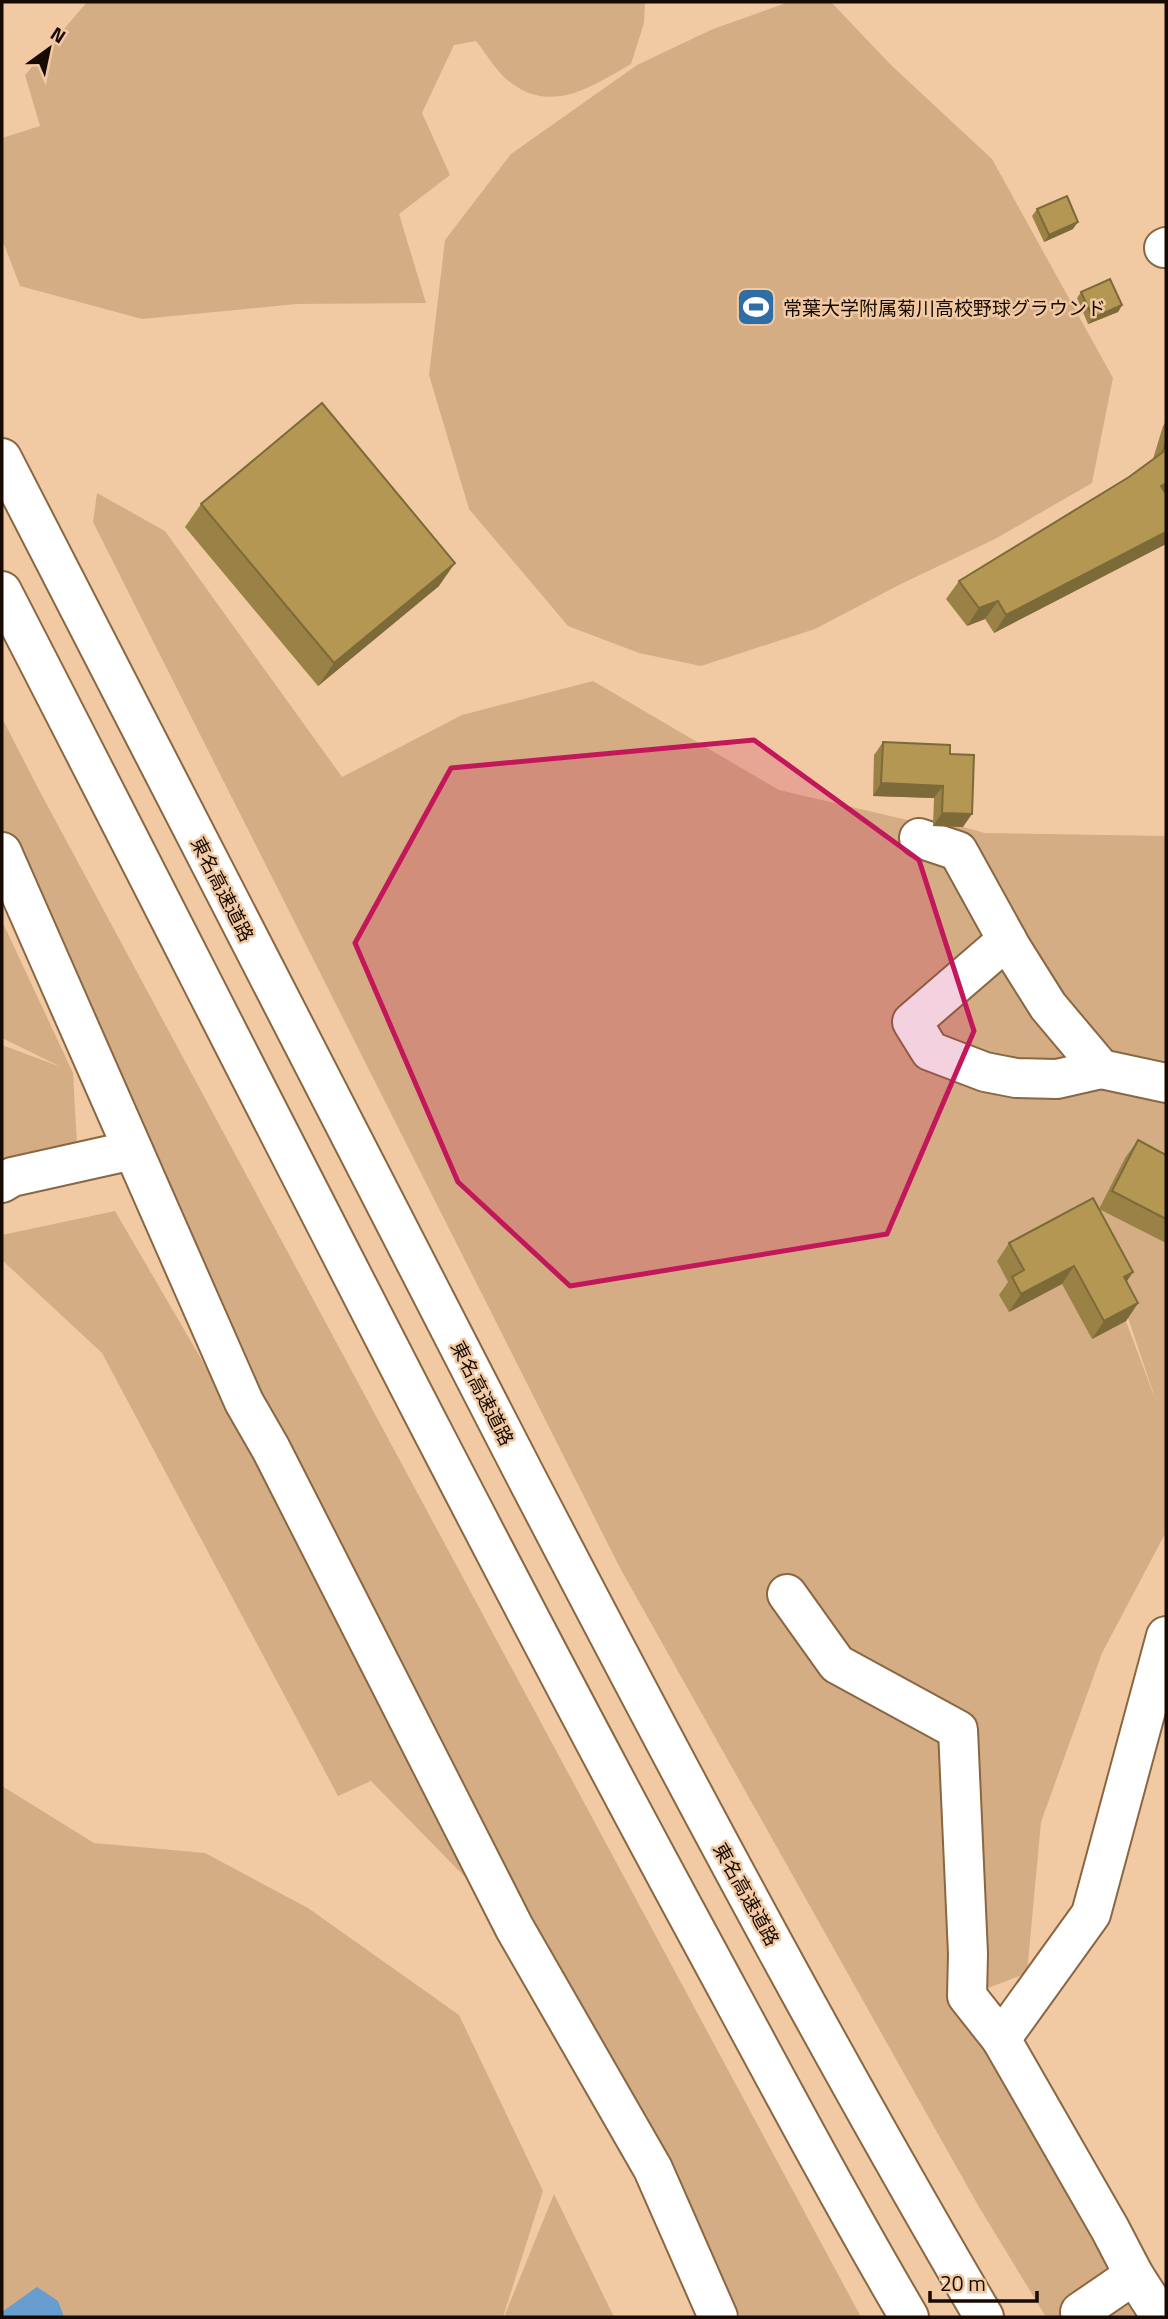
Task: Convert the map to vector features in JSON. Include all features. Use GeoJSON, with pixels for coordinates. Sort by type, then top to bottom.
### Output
{"type":"FeatureCollection","features":[{"type":"Feature","properties":{"kind":"main road","name":"東名高速道路"},"geometry":{"type":"LineString","coordinates":[[2,458],[406,1246],[665,1743],[903,2179],[984,2317]]}},
{"type":"Feature","properties":{"kind":"main road"},"geometry":{"type":"LineString","coordinates":[[2,591],[364,1301],[611,1773],[847,2211],[909,2317]]}},
{"type":"Feature","properties":{"kind":"main road"},"geometry":{"type":"LineString","coordinates":[[919,838],[958,851],[1007,940],[1048,1006],[1101,1069]]}},
{"type":"Feature","properties":{"kind":"main road"},"geometry":{"type":"LineString","coordinates":[[2,852],[244,1402],[271,1449],[514,1927],[653,2169],[718,2317]]}},
{"type":"Feature","properties":{"kind":"main road"},"geometry":{"type":"LineString","coordinates":[[1007,940],[912,1022],[930,1051],[985,1072],[1016,1078],[1057,1079],[1101,1069],[1166,1083]]}},
{"type":"Feature","properties":{"kind":"main road"},"geometry":{"type":"LineString","coordinates":[[2,1183],[12,1177],[133,1150]]}},
{"type":"Feature","properties":{"kind":"main road"},"geometry":{"type":"LineString","coordinates":[[787,1594],[837,1664],[958,1730],[968,1954],[967,1996],[1001,2039],[1134,2275],[1161,2317]]}},
{"type":"Feature","properties":{"kind":"main road"},"geometry":{"type":"LineString","coordinates":[[1001,2039],[1091,1914],[1164,1649]]}},
{"type":"Feature","properties":{"kind":"main road"},"geometry":{"type":"LineString","coordinates":[[1080,2312],[1134,2275]]}},
{"type":"Feature","properties":{"kind":"highlighted area"},"geometry":{"type":"Polygon","coordinates":[[[754,740],[919,860],[974,1031],[887,1234],[570,1286],[458,1182],[355,943],[451,768],[754,740]]]}},
{"type":"Feature","properties":{"kind":"shaded area"},"geometry":{"type":"Polygon","coordinates":[[[87,2],[645,2],[644,23],[631,64],[583,90],[567,95],[536,95],[519,88],[499,72],[476,41],[454,45],[422,113],[450,175],[399,214],[426,303],[297,304],[142,319],[20,286],[2,239],[2,138],[40,126],[25,75],[87,2]]]}},
{"type":"Feature","properties":{"kind":"shaded area","name":"常葉大学附属菊川高校野球グラウンド"},"geometry":{"type":"Polygon","coordinates":[[[789,2],[831,2],[891,65],[992,159],[1113,378],[1092,483],[995,539],[815,629],[701,666],[639,653],[568,626],[469,509],[429,375],[445,240],[511,154],[637,65],[713,29],[789,2]]]}},
{"type":"Feature","properties":{"kind":"shaded area"},"geometry":{"type":"Polygon","coordinates":[[[97,493],[165,531],[342,777],[462,715],[593,681],[779,790],[933,826],[963,827],[985,833],[1166,836],[1166,1532],[1102,1653],[1041,1822],[1027,1973],[967,1996],[1146,2317],[1046,2317],[979,2207],[620,1568],[93,522],[97,493]],[[1124,1306],[1126,1321],[1157,1404],[1124,1306]]]}},
{"type":"Feature","properties":{"kind":"shaded area"},"geometry":{"type":"Polygon","coordinates":[[[2,718],[861,2317],[741,2317],[514,1927],[371,1781],[338,1796],[102,1353],[2,1260],[2,1235],[115,1211],[380,1666],[2,849],[2,718]]]}},
{"type":"Feature","properties":{"kind":"shaded area"},"geometry":{"type":"Polygon","coordinates":[[[2,921],[73,1073],[77,1145],[2,1163],[2,1045],[61,1067],[2,1038],[2,921]]]}},
{"type":"Feature","properties":{"kind":"shaded area"},"geometry":{"type":"Polygon","coordinates":[[[2,1786],[94,1843],[205,1853],[308,1908],[459,2015],[543,2191],[503,2317],[2,2317],[2,1786]]]}},
{"type":"Feature","properties":{"kind":"shaded area"},"geometry":{"type":"Polygon","coordinates":[[[554,2194],[614,2317],[504,2317],[554,2194]]]}},
{"type":"Feature","properties":{"kind":"water"},"geometry":{"type":"Polygon","coordinates":[[[37,2287],[58,2301],[64,2317],[2,2317],[2,2312],[37,2287]]]}},
{"type":"Feature","properties":{"kind":"building"},"geometry":{"type":"Polygon","coordinates":[[[1067,196],[1078,222],[1049,235],[1037,209],[1067,196]]]}},
{"type":"Feature","properties":{"kind":"building"},"geometry":{"type":"Polygon","coordinates":[[[1110,279],[1122,305],[1093,318],[1081,292],[1110,279]]]}},
{"type":"Feature","properties":{"kind":"building"},"geometry":{"type":"Polygon","coordinates":[[[322,403],[455,563],[334,663],[201,504],[322,403]]]}},
{"type":"Feature","properties":{"kind":"building"},"geometry":{"type":"Polygon","coordinates":[[[1166,439],[1166,483],[1161,486],[1166,494],[1166,532],[1006,615],[998,601],[979,608],[959,581],[1129,477],[1163,452],[1166,439]]]}},
{"type":"Feature","properties":{"kind":"building"},"geometry":{"type":"Polygon","coordinates":[[[883,742],[950,745],[950,754],[974,755],[972,814],[942,813],[943,786],[881,783],[883,742]]]}},
{"type":"Feature","properties":{"kind":"building"},"geometry":{"type":"Polygon","coordinates":[[[1138,1140],[1166,1155],[1166,1219],[1112,1191],[1138,1140]]]}},
{"type":"Feature","properties":{"kind":"building"},"geometry":{"type":"Polygon","coordinates":[[[1093,1198],[1133,1272],[1124,1277],[1138,1303],[1104,1321],[1074,1266],[1021,1294],[1012,1277],[1024,1270],[1009,1243],[1093,1198]]]}},
{"type":"Feature","properties":{"kind":"place","name":"常葉大学附属菊川高校野球グラウンド"},"geometry":{"type":"Point","coordinates":[756,307]}}]}
